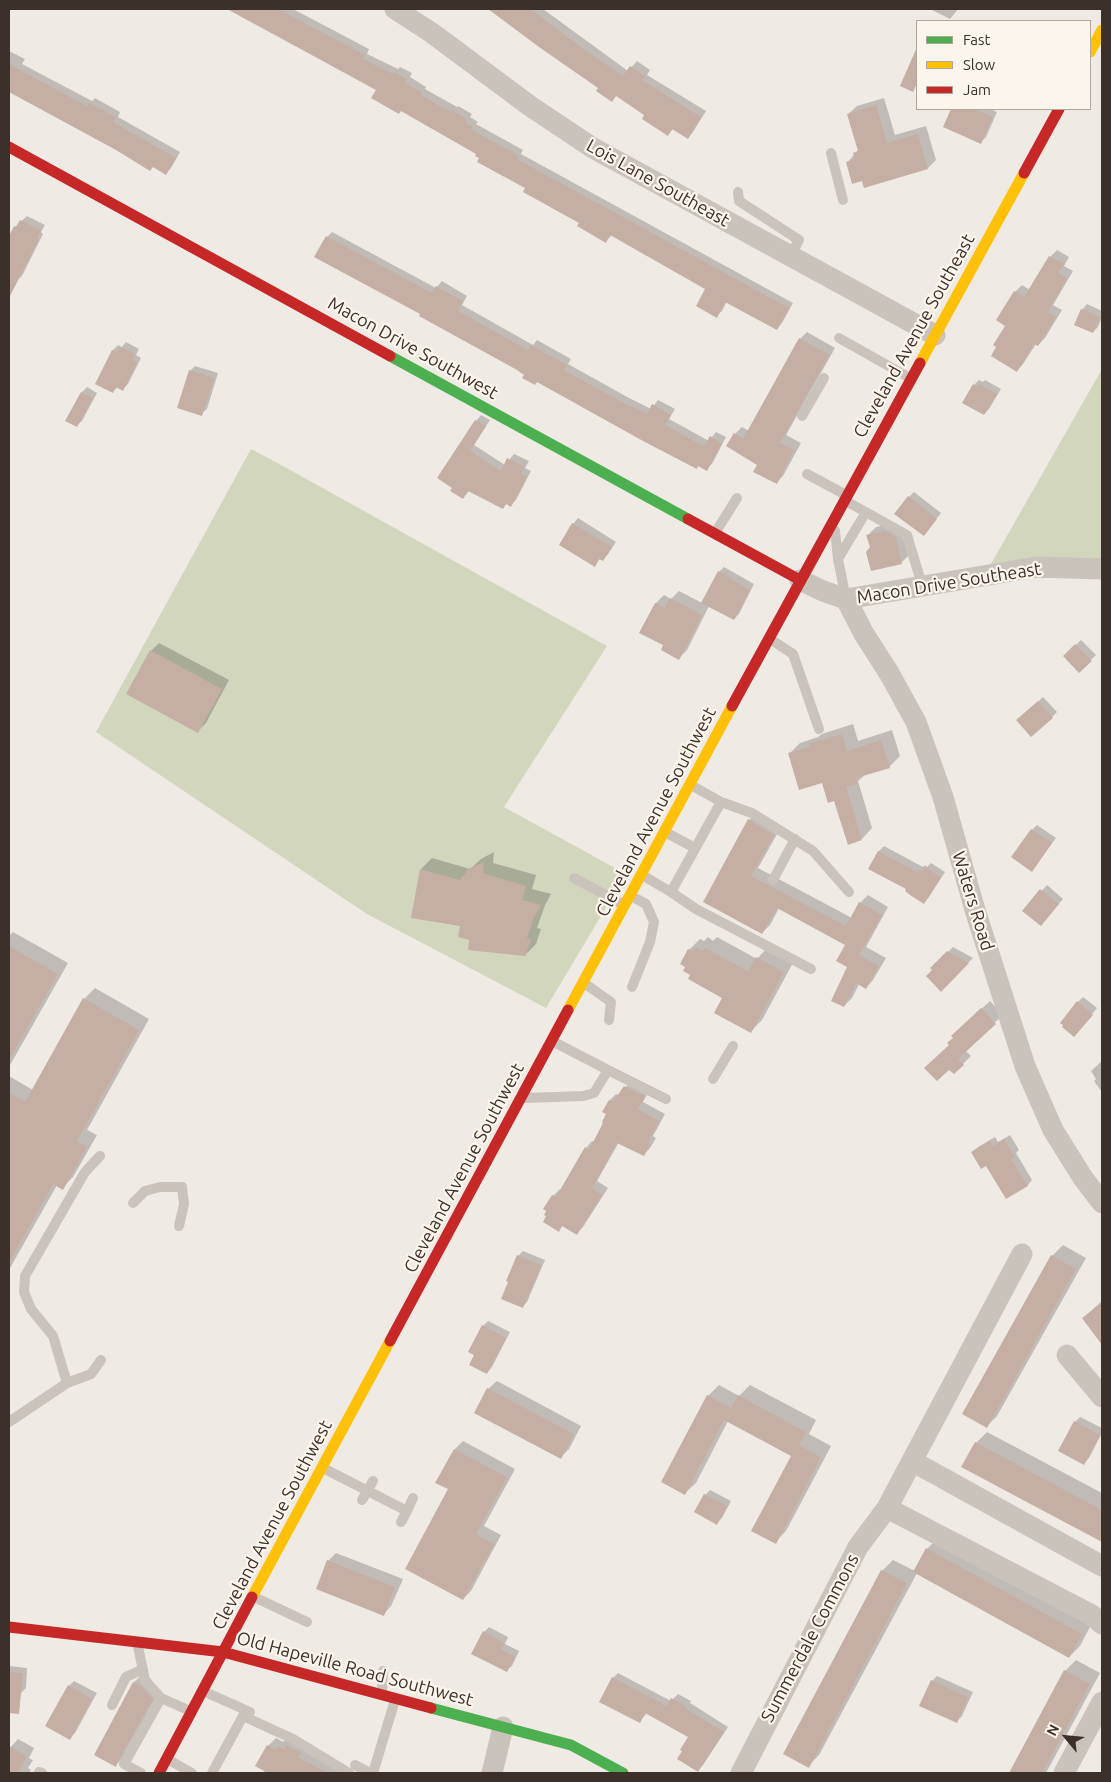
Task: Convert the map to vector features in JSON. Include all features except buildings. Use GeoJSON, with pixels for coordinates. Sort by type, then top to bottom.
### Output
{"type":"FeatureCollection","features":[{"type":"Feature","properties":{"kind":"main road"},"geometry":{"type":"LineString","coordinates":[[1091,50],[1102,30]]}},
{"type":"Feature","properties":{"kind":"main road","name":"Cleveland Avenue Southeast"},"geometry":{"type":"LineString","coordinates":[[800,580],[870,453],[887,414],[911,379],[1058,110]]}},
{"type":"Feature","properties":{"kind":"main road","name":"Macon Drive Southwest"},"geometry":{"type":"LineString","coordinates":[[9,147],[800,580]]}},
{"type":"Feature","properties":{"kind":"main road","name":"Cleveland Avenue Southwest"},"geometry":{"type":"LineString","coordinates":[[158,1773],[800,580]]}},
{"type":"Feature","properties":{"kind":"main road","name":"Old Hapeville Road Southwest"},"geometry":{"type":"LineString","coordinates":[[9,1627],[223,1652],[571,1745],[623,1773]]}},
{"type":"Feature","properties":{"kind":"street","name":"Lois Lane Southeast"},"geometry":{"type":"LineString","coordinates":[[395,9],[432,33],[530,106],[593,148],[935,335]]}},
{"type":"Feature","properties":{"kind":"street","name":"Macon Drive Southeast"},"geometry":{"type":"LineString","coordinates":[[800,580],[823,592],[846,599],[1036,567],[1102,569]]}},
{"type":"Feature","properties":{"kind":"street","name":"Waters Road"},"geometry":{"type":"LineString","coordinates":[[846,599],[864,634],[889,673],[916,722],[943,797],[975,910],[1025,1066],[1053,1130],[1083,1178],[1102,1203]]}},
{"type":"Feature","properties":{"kind":"street","name":"Summerdale Commons"},"geometry":{"type":"LineString","coordinates":[[741,1773],[858,1547],[887,1508],[1022,1254]]}},
{"type":"Feature","properties":{"kind":"street"},"geometry":{"type":"LineString","coordinates":[[1068,1355],[1102,1397]]}},
{"type":"Feature","properties":{"kind":"street"},"geometry":{"type":"LineString","coordinates":[[912,1461],[1102,1566]]}},
{"type":"Feature","properties":{"kind":"street"},"geometry":{"type":"LineString","coordinates":[[887,1508],[1092,1615],[1102,1624]]}},
{"type":"Feature","properties":{"kind":"street"},"geometry":{"type":"LineString","coordinates":[[1064,1773],[1102,1702]]}},
{"type":"Feature","properties":{"kind":"street"},"geometry":{"type":"LineString","coordinates":[[492,1773],[503,1727]]}},
{"type":"Feature","properties":{"kind":"lane"},"geometry":{"type":"LineString","coordinates":[[831,153],[843,200]]}},
{"type":"Feature","properties":{"kind":"lane"},"geometry":{"type":"LineString","coordinates":[[738,192],[739,201],[799,240],[790,256]]}},
{"type":"Feature","properties":{"kind":"lane"},"geometry":{"type":"LineString","coordinates":[[839,338],[911,379]]}},
{"type":"Feature","properties":{"kind":"lane"},"geometry":{"type":"LineString","coordinates":[[802,416],[824,378]]}},
{"type":"Feature","properties":{"kind":"lane"},"geometry":{"type":"LineString","coordinates":[[859,447],[870,453]]}},
{"type":"Feature","properties":{"kind":"lane"},"geometry":{"type":"LineString","coordinates":[[807,474],[866,512],[907,535],[922,585]]}},
{"type":"Feature","properties":{"kind":"lane"},"geometry":{"type":"LineString","coordinates":[[715,534],[737,498]]}},
{"type":"Feature","properties":{"kind":"lane"},"geometry":{"type":"LineString","coordinates":[[838,559],[866,512]]}},
{"type":"Feature","properties":{"kind":"lane"},"geometry":{"type":"LineString","coordinates":[[834,518],[838,559],[846,599]]}},
{"type":"Feature","properties":{"kind":"lane"},"geometry":{"type":"LineString","coordinates":[[769,638],[792,654],[819,729]]}},
{"type":"Feature","properties":{"kind":"lane"},"geometry":{"type":"LineString","coordinates":[[690,785],[721,802],[752,813],[813,851],[849,892]]}},
{"type":"Feature","properties":{"kind":"lane"},"geometry":{"type":"LineString","coordinates":[[671,892],[721,802]]}},
{"type":"Feature","properties":{"kind":"lane"},"geometry":{"type":"LineString","coordinates":[[665,832],[695,848]]}},
{"type":"Feature","properties":{"kind":"lane"},"geometry":{"type":"LineString","coordinates":[[773,880],[795,839]]}},
{"type":"Feature","properties":{"kind":"lane"},"geometry":{"type":"LineString","coordinates":[[641,875],[696,909],[811,969]]}},
{"type":"Feature","properties":{"kind":"lane"},"geometry":{"type":"LineString","coordinates":[[574,878],[628,900],[646,904],[654,922],[650,942],[632,987]]}},
{"type":"Feature","properties":{"kind":"lane"},"geometry":{"type":"LineString","coordinates":[[583,983],[611,1002],[609,1020]]}},
{"type":"Feature","properties":{"kind":"lane"},"geometry":{"type":"LineString","coordinates":[[552,1041],[666,1099]]}},
{"type":"Feature","properties":{"kind":"lane"},"geometry":{"type":"LineString","coordinates":[[713,1079],[733,1046]]}},
{"type":"Feature","properties":{"kind":"lane"},"geometry":{"type":"LineString","coordinates":[[521,1098],[583,1096],[594,1093],[608,1070]]}},
{"type":"Feature","properties":{"kind":"lane"},"geometry":{"type":"LineString","coordinates":[[67,1383],[53,1336],[32,1309],[24,1292],[25,1276],[86,1172],[100,1156]]}},
{"type":"Feature","properties":{"kind":"lane"},"geometry":{"type":"LineString","coordinates":[[133,1203],[145,1191],[160,1187],[182,1187],[184,1204],[179,1226]]}},
{"type":"Feature","properties":{"kind":"lane"},"geometry":{"type":"LineString","coordinates":[[9,1420],[67,1383],[91,1374],[101,1360]]}},
{"type":"Feature","properties":{"kind":"lane"},"geometry":{"type":"LineString","coordinates":[[322,1468],[365,1495],[407,1511]]}},
{"type":"Feature","properties":{"kind":"lane"},"geometry":{"type":"LineString","coordinates":[[365,1495],[373,1480]]}},
{"type":"Feature","properties":{"kind":"lane"},"geometry":{"type":"LineString","coordinates":[[401,1522],[413,1498]]}},
{"type":"Feature","properties":{"kind":"lane"},"geometry":{"type":"LineString","coordinates":[[253,1596],[307,1622]]}},
{"type":"Feature","properties":{"kind":"lane"},"geometry":{"type":"LineString","coordinates":[[137,1642],[145,1680],[161,1698],[191,1712]]}},
{"type":"Feature","properties":{"kind":"lane"},"geometry":{"type":"LineString","coordinates":[[112,1705],[126,1677],[143,1668]]}},
{"type":"Feature","properties":{"kind":"lane"},"geometry":{"type":"LineString","coordinates":[[382,1695],[383,1671]]}},
{"type":"Feature","properties":{"kind":"lane"},"geometry":{"type":"LineString","coordinates":[[202,1690],[250,1712]]}},
{"type":"Feature","properties":{"kind":"lane"},"geometry":{"type":"LineString","coordinates":[[141,1773],[124,1764],[161,1698]]}},
{"type":"Feature","properties":{"kind":"lane"},"geometry":{"type":"LineString","coordinates":[[212,1773],[243,1716],[294,1739],[352,1769],[372,1773],[396,1698]]}},
{"type":"Feature","properties":{"kind":"lane"},"geometry":{"type":"LineString","coordinates":[[166,1758],[192,1773]]}},
{"type":"Feature","properties":{"kind":"green space"},"geometry":{"type":"Polygon","coordinates":[[[1102,369],[1102,578],[983,578],[1102,369]]]}},
{"type":"Feature","properties":{"kind":"green space"},"geometry":{"type":"Polygon","coordinates":[[[251,449],[607,646],[504,807],[626,874],[546,1008],[367,914],[96,732],[251,449]]]}},
{"type":"Feature","properties":{"kind":"traffic: fast"},"geometry":{"type":"LineString","coordinates":[[390,356],[688,519]]}},
{"type":"Feature","properties":{"kind":"traffic: fast"},"geometry":{"type":"LineString","coordinates":[[431,1708],[571,1745],[623,1773]]}},
{"type":"Feature","properties":{"kind":"traffic: slow"},"geometry":{"type":"LineString","coordinates":[[1091,50],[1102,30]]}},
{"type":"Feature","properties":{"kind":"traffic: slow"},"geometry":{"type":"LineString","coordinates":[[920,363],[1024,173]]}},
{"type":"Feature","properties":{"kind":"traffic: slow"},"geometry":{"type":"LineString","coordinates":[[568,1010],[732,706]]}},
{"type":"Feature","properties":{"kind":"traffic: slow"},"geometry":{"type":"LineString","coordinates":[[252,1597],[390,1341]]}},
{"type":"Feature","properties":{"kind":"traffic: jam"},"geometry":{"type":"LineString","coordinates":[[1024,173],[1058,110]]}},
{"type":"Feature","properties":{"kind":"traffic: jam"},"geometry":{"type":"LineString","coordinates":[[9,147],[390,356]]}},
{"type":"Feature","properties":{"kind":"traffic: jam"},"geometry":{"type":"LineString","coordinates":[[732,706],[920,363]]}},
{"type":"Feature","properties":{"kind":"traffic: jam"},"geometry":{"type":"LineString","coordinates":[[688,519],[800,580]]}},
{"type":"Feature","properties":{"kind":"traffic: jam"},"geometry":{"type":"LineString","coordinates":[[390,1341],[568,1010]]}},
{"type":"Feature","properties":{"kind":"traffic: jam"},"geometry":{"type":"LineString","coordinates":[[159,1773],[252,1597]]}},
{"type":"Feature","properties":{"kind":"traffic: jam"},"geometry":{"type":"LineString","coordinates":[[9,1627],[223,1652],[431,1708]]}}]}
